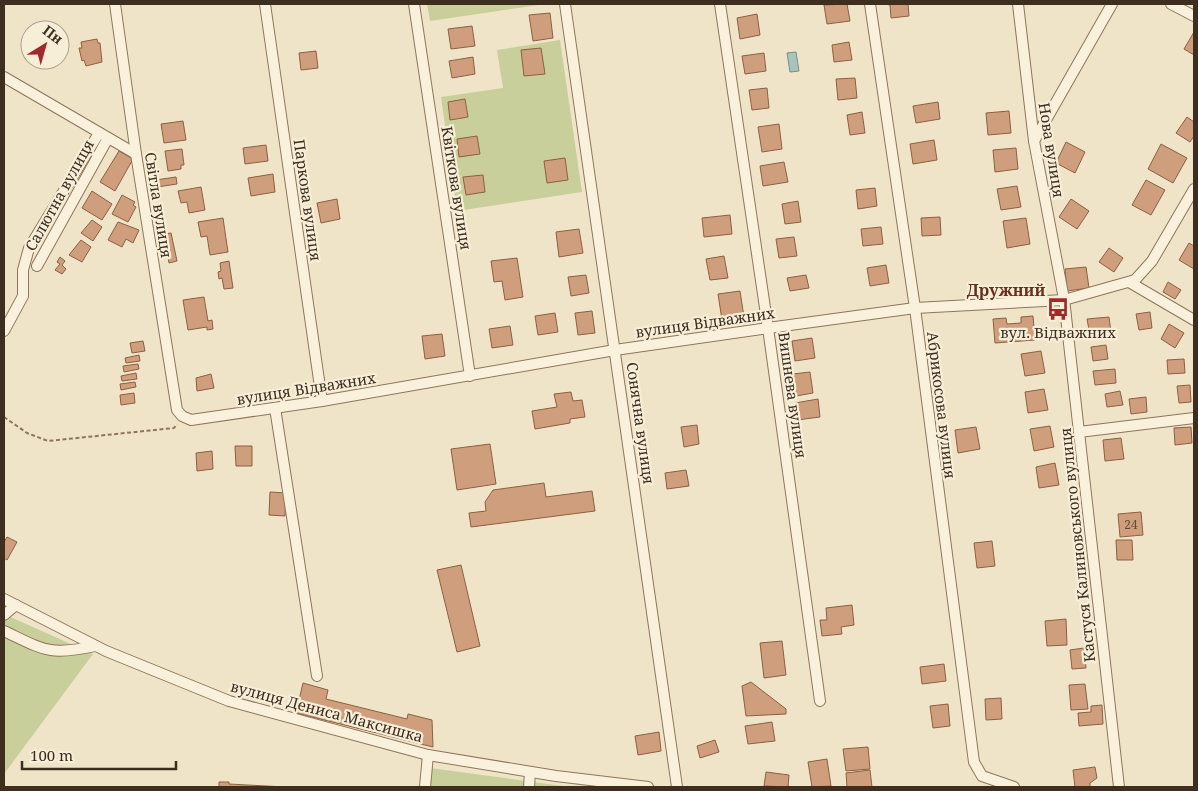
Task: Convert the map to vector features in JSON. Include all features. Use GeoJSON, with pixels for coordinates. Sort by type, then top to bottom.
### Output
{"type":"FeatureCollection","features":[{"type":"Feature","properties":{"kind":"street","name":"Світла вулиця"},"geometry":{"type":"LineString","coordinates":[[115,4],[136,154],[180,413]]}},
{"type":"Feature","properties":{"kind":"street","name":"Паркова вулиця"},"geometry":{"type":"LineString","coordinates":[[265,4],[322,401]]}},
{"type":"Feature","properties":{"kind":"street","name":"Квіткова вулиця"},"geometry":{"type":"LineString","coordinates":[[414,4],[470,376]]}},
{"type":"Feature","properties":{"kind":"street","name":"Сонячна вулиця"},"geometry":{"type":"LineString","coordinates":[[565,4],[677,787]]}},
{"type":"Feature","properties":{"kind":"street","name":"Вишнева вулиця"},"geometry":{"type":"LineString","coordinates":[[720,4],[820,701]]}},
{"type":"Feature","properties":{"kind":"street","name":"Абрикосова вулиця"},"geometry":{"type":"LineString","coordinates":[[870,4],[915,308],[974,762],[982,776],[1014,787]]}},
{"type":"Feature","properties":{"kind":"street","name":"Нова вулиця"},"geometry":{"type":"LineString","coordinates":[[1018,4],[1034,141],[1064,300]]}},
{"type":"Feature","properties":{"kind":"street"},"geometry":{"type":"LineString","coordinates":[[1034,141],[1112,4]]}},
{"type":"Feature","properties":{"kind":"street"},"geometry":{"type":"LineString","coordinates":[[1171,4],[1194,16]]}},
{"type":"Feature","properties":{"kind":"street"},"geometry":{"type":"LineString","coordinates":[[4,78],[136,154]]}},
{"type":"Feature","properties":{"kind":"street"},"geometry":{"type":"LineString","coordinates":[[4,331],[24,296],[23,270],[29,248],[104,135]]}},
{"type":"Feature","properties":{"kind":"street","name":"Салютна вулиця"},"geometry":{"type":"LineString","coordinates":[[37,266],[104,135]]}},
{"type":"Feature","properties":{"kind":"street","name":"вулиця Відважних"},"geometry":{"type":"LineString","coordinates":[[180,413],[198,420],[322,401],[615,350],[915,308],[1064,300],[1129,282],[1143,273],[1194,189]]}},
{"type":"Feature","properties":{"kind":"street"},"geometry":{"type":"LineString","coordinates":[[1129,282],[1194,320]]}},
{"type":"Feature","properties":{"kind":"street","name":"Кастуся Калиновського вулиця"},"geometry":{"type":"LineString","coordinates":[[1064,300],[1119,787]]}},
{"type":"Feature","properties":{"kind":"street"},"geometry":{"type":"LineString","coordinates":[[275,408],[316,676]]}},
{"type":"Feature","properties":{"kind":"street"},"geometry":{"type":"LineString","coordinates":[[1079,432],[1194,418]]}},
{"type":"Feature","properties":{"kind":"street","name":"вулиця Дениса Максишка"},"geometry":{"type":"LineString","coordinates":[[4,598],[95,646],[229,701],[428,755],[530,772],[648,787]]}},
{"type":"Feature","properties":{"kind":"street"},"geometry":{"type":"LineString","coordinates":[[4,615],[16,605]]}},
{"type":"Feature","properties":{"kind":"street"},"geometry":{"type":"LineString","coordinates":[[4,631],[42,649],[54,652],[95,646]]}},
{"type":"Feature","properties":{"kind":"street"},"geometry":{"type":"LineString","coordinates":[[425,787],[428,755]]}},
{"type":"Feature","properties":{"kind":"street"},"geometry":{"type":"LineString","coordinates":[[529,787],[530,772]]}},
{"type":"Feature","properties":{"kind":"path"},"geometry":{"type":"LineString","coordinates":[[4,416],[27,433],[48,440],[174,428],[180,413]]}},
{"type":"Feature","properties":{"kind":"green space"},"geometry":{"type":"Polygon","coordinates":[[[427,4],[545,4],[430,21],[427,4]]]}},
{"type":"Feature","properties":{"kind":"green space"},"geometry":{"type":"Polygon","coordinates":[[[560,40],[582,192],[457,211],[441,97],[503,88],[497,50],[560,40]]]}},
{"type":"Feature","properties":{"kind":"green space"},"geometry":{"type":"Polygon","coordinates":[[[4,614],[93,654],[4,774],[4,614]]]}},
{"type":"Feature","properties":{"kind":"green space"},"geometry":{"type":"Polygon","coordinates":[[[423,767],[570,787],[422,787],[423,767]]]}},
{"type":"Feature","properties":{"kind":"water"},"geometry":{"type":"Polygon","coordinates":[[[796,52],[799,71],[790,72],[787,53],[796,52]]]}},
{"type":"Feature","properties":{"kind":"building"},"geometry":{"type":"Polygon","coordinates":[[[847,4],[850,21],[827,24],[824,5],[847,4]]]}},
{"type":"Feature","properties":{"kind":"building"},"geometry":{"type":"Polygon","coordinates":[[[885,4],[908,4],[909,16],[891,18],[890,5],[885,4]]]}},
{"type":"Feature","properties":{"kind":"building"},"geometry":{"type":"Polygon","coordinates":[[[550,13],[553,38],[533,41],[529,15],[550,13]]]}},
{"type":"Feature","properties":{"kind":"building"},"geometry":{"type":"Polygon","coordinates":[[[757,14],[760,35],[740,39],[737,18],[757,14]]]}},
{"type":"Feature","properties":{"kind":"building"},"geometry":{"type":"Polygon","coordinates":[[[472,26],[475,46],[451,49],[448,29],[472,26]]]}},
{"type":"Feature","properties":{"kind":"building"},"geometry":{"type":"Polygon","coordinates":[[[1194,32],[1194,55],[1184,49],[1194,32]]]}},
{"type":"Feature","properties":{"kind":"building"},"geometry":{"type":"Polygon","coordinates":[[[97,39],[98,43],[100,43],[102,62],[86,66],[84,60],[82,61],[79,48],[82,48],[81,42],[97,39]]]}},
{"type":"Feature","properties":{"kind":"building"},"geometry":{"type":"Polygon","coordinates":[[[849,42],[852,60],[834,62],[832,45],[849,42]]]}},
{"type":"Feature","properties":{"kind":"building"},"geometry":{"type":"Polygon","coordinates":[[[541,48],[545,74],[524,76],[521,50],[541,48]]]}},
{"type":"Feature","properties":{"kind":"building"},"geometry":{"type":"Polygon","coordinates":[[[316,51],[318,68],[301,70],[299,53],[316,51]]]}},
{"type":"Feature","properties":{"kind":"building"},"geometry":{"type":"Polygon","coordinates":[[[764,53],[766,71],[745,74],[742,56],[764,53]]]}},
{"type":"Feature","properties":{"kind":"building"},"geometry":{"type":"Polygon","coordinates":[[[473,57],[475,74],[452,78],[449,61],[473,57]]]}},
{"type":"Feature","properties":{"kind":"building"},"geometry":{"type":"Polygon","coordinates":[[[855,78],[857,98],[838,100],[836,79],[855,78]]]}},
{"type":"Feature","properties":{"kind":"building"},"geometry":{"type":"Polygon","coordinates":[[[767,88],[769,108],[752,110],[749,90],[767,88]]]}},
{"type":"Feature","properties":{"kind":"building"},"geometry":{"type":"Polygon","coordinates":[[[465,99],[468,117],[450,120],[448,102],[465,99]]]}},
{"type":"Feature","properties":{"kind":"building"},"geometry":{"type":"Polygon","coordinates":[[[938,102],[940,119],[916,123],[913,106],[938,102]]]}},
{"type":"Feature","properties":{"kind":"building"},"geometry":{"type":"Polygon","coordinates":[[[1009,111],[1011,133],[988,135],[986,113],[1009,111]]]}},
{"type":"Feature","properties":{"kind":"building"},"geometry":{"type":"Polygon","coordinates":[[[862,112],[865,133],[850,135],[847,115],[862,112]]]}},
{"type":"Feature","properties":{"kind":"building"},"geometry":{"type":"Polygon","coordinates":[[[1187,117],[1194,122],[1194,136],[1190,142],[1176,133],[1187,117]]]}},
{"type":"Feature","properties":{"kind":"building"},"geometry":{"type":"Polygon","coordinates":[[[183,121],[186,140],[164,143],[161,124],[183,121]]]}},
{"type":"Feature","properties":{"kind":"building"},"geometry":{"type":"Polygon","coordinates":[[[779,124],[782,149],[762,152],[758,127],[779,124]]]}},
{"type":"Feature","properties":{"kind":"building"},"geometry":{"type":"Polygon","coordinates":[[[477,136],[480,154],[459,157],[457,139],[477,136]]]}},
{"type":"Feature","properties":{"kind":"building"},"geometry":{"type":"Polygon","coordinates":[[[934,140],[937,160],[913,164],[910,144],[934,140]]]}},
{"type":"Feature","properties":{"kind":"building"},"geometry":{"type":"Polygon","coordinates":[[[1066,142],[1085,152],[1075,173],[1056,163],[1066,142]]]}},
{"type":"Feature","properties":{"kind":"building"},"geometry":{"type":"Polygon","coordinates":[[[1161,144],[1187,158],[1173,183],[1148,169],[1161,144]]]}},
{"type":"Feature","properties":{"kind":"building"},"geometry":{"type":"Polygon","coordinates":[[[266,145],[268,161],[245,164],[243,148],[266,145]]]}},
{"type":"Feature","properties":{"kind":"building"},"geometry":{"type":"Polygon","coordinates":[[[1016,148],[1018,169],[995,172],[993,150],[1016,148]]]}},
{"type":"Feature","properties":{"kind":"building"},"geometry":{"type":"Polygon","coordinates":[[[182,149],[184,165],[181,165],[181,169],[168,171],[165,151],[182,149]]]}},
{"type":"Feature","properties":{"kind":"building"},"geometry":{"type":"Polygon","coordinates":[[[119,151],[133,159],[115,191],[100,182],[119,151]]]}},
{"type":"Feature","properties":{"kind":"building"},"geometry":{"type":"Polygon","coordinates":[[[565,158],[568,180],[547,183],[544,161],[565,158]]]}},
{"type":"Feature","properties":{"kind":"building"},"geometry":{"type":"Polygon","coordinates":[[[784,162],[788,182],[763,186],[760,166],[784,162]]]}},
{"type":"Feature","properties":{"kind":"building"},"geometry":{"type":"Polygon","coordinates":[[[273,174],[275,192],[251,196],[248,178],[273,174]]]}},
{"type":"Feature","properties":{"kind":"building"},"geometry":{"type":"Polygon","coordinates":[[[483,175],[485,192],[466,195],[463,177],[483,175]]]}},
{"type":"Feature","properties":{"kind":"building"},"geometry":{"type":"Polygon","coordinates":[[[176,177],[177,184],[157,187],[156,180],[176,177]]]}},
{"type":"Feature","properties":{"kind":"building"},"geometry":{"type":"Polygon","coordinates":[[[1146,180],[1165,190],[1151,215],[1132,205],[1146,180]]]}},
{"type":"Feature","properties":{"kind":"building"},"geometry":{"type":"Polygon","coordinates":[[[1017,186],[1021,207],[1001,210],[997,189],[1017,186]]]}},
{"type":"Feature","properties":{"kind":"building"},"geometry":{"type":"Polygon","coordinates":[[[201,187],[205,210],[189,213],[187,202],[181,203],[178,191],[201,187]]]}},
{"type":"Feature","properties":{"kind":"building"},"geometry":{"type":"Polygon","coordinates":[[[875,188],[877,206],[858,209],[856,190],[875,188]]]}},
{"type":"Feature","properties":{"kind":"building"},"geometry":{"type":"Polygon","coordinates":[[[92,191],[112,204],[102,220],[82,208],[92,191]]]}},
{"type":"Feature","properties":{"kind":"building"},"geometry":{"type":"Polygon","coordinates":[[[122,195],[135,202],[133,205],[136,207],[128,222],[112,214],[122,195]]]}},
{"type":"Feature","properties":{"kind":"building"},"geometry":{"type":"Polygon","coordinates":[[[337,199],[340,219],[321,223],[317,203],[337,199]]]}},
{"type":"Feature","properties":{"kind":"building"},"geometry":{"type":"Polygon","coordinates":[[[1071,199],[1089,211],[1077,229],[1059,217],[1071,199]]]}},
{"type":"Feature","properties":{"kind":"building"},"geometry":{"type":"Polygon","coordinates":[[[798,201],[801,222],[785,224],[782,204],[798,201]]]}},
{"type":"Feature","properties":{"kind":"building"},"geometry":{"type":"Polygon","coordinates":[[[730,215],[732,234],[704,237],[702,218],[730,215]]]}},
{"type":"Feature","properties":{"kind":"building"},"geometry":{"type":"Polygon","coordinates":[[[940,217],[941,235],[922,236],[921,218],[940,217]]]}},
{"type":"Feature","properties":{"kind":"building"},"geometry":{"type":"Polygon","coordinates":[[[223,218],[228,252],[210,255],[207,236],[201,237],[198,222],[223,218]]]}},
{"type":"Feature","properties":{"kind":"building"},"geometry":{"type":"Polygon","coordinates":[[[1026,218],[1030,244],[1007,248],[1003,221],[1026,218]]]}},
{"type":"Feature","properties":{"kind":"building"},"geometry":{"type":"Polygon","coordinates":[[[92,220],[102,227],[93,241],[81,233],[92,220]]]}},
{"type":"Feature","properties":{"kind":"building"},"geometry":{"type":"Polygon","coordinates":[[[118,222],[139,230],[133,243],[126,239],[122,247],[108,240],[118,222]]]}},
{"type":"Feature","properties":{"kind":"building"},"geometry":{"type":"Polygon","coordinates":[[[881,227],[883,244],[863,246],[861,229],[881,227]]]}},
{"type":"Feature","properties":{"kind":"building"},"geometry":{"type":"Polygon","coordinates":[[[579,229],[583,253],[559,257],[556,232],[579,229]]]}},
{"type":"Feature","properties":{"kind":"building"},"geometry":{"type":"Polygon","coordinates":[[[171,233],[177,261],[169,263],[164,234],[171,233]]]}},
{"type":"Feature","properties":{"kind":"building"},"geometry":{"type":"Polygon","coordinates":[[[794,237],[797,256],[779,258],[776,239],[794,237]]]}},
{"type":"Feature","properties":{"kind":"building"},"geometry":{"type":"Polygon","coordinates":[[[81,240],[91,247],[82,262],[69,255],[81,240]]]}},
{"type":"Feature","properties":{"kind":"building"},"geometry":{"type":"Polygon","coordinates":[[[1189,243],[1194,246],[1194,269],[1179,260],[1189,243]]]}},
{"type":"Feature","properties":{"kind":"building"},"geometry":{"type":"Polygon","coordinates":[[[1109,248],[1123,258],[1114,272],[1099,262],[1109,248]]]}},
{"type":"Feature","properties":{"kind":"building"},"geometry":{"type":"Polygon","coordinates":[[[724,256],[728,278],[710,280],[706,259],[724,256]]]}},
{"type":"Feature","properties":{"kind":"building"},"geometry":{"type":"Polygon","coordinates":[[[60,257],[65,261],[62,265],[66,269],[62,274],[55,270],[60,264],[57,262],[60,257]]]}},
{"type":"Feature","properties":{"kind":"building"},"geometry":{"type":"Polygon","coordinates":[[[517,258],[523,297],[505,300],[502,281],[494,282],[491,261],[517,258]]]}},
{"type":"Feature","properties":{"kind":"building"},"geometry":{"type":"Polygon","coordinates":[[[229,261],[233,288],[224,289],[222,278],[219,279],[218,272],[221,271],[220,263],[229,261]]]}},
{"type":"Feature","properties":{"kind":"building"},"geometry":{"type":"Polygon","coordinates":[[[886,265],[889,283],[870,286],[867,268],[886,265]]]}},
{"type":"Feature","properties":{"kind":"building"},"geometry":{"type":"Polygon","coordinates":[[[1086,267],[1089,288],[1067,291],[1065,269],[1086,267]]]}},
{"type":"Feature","properties":{"kind":"building"},"geometry":{"type":"Polygon","coordinates":[[[586,275],[589,293],[571,296],[568,277],[586,275]]]}},
{"type":"Feature","properties":{"kind":"building"},"geometry":{"type":"Polygon","coordinates":[[[806,275],[809,288],[790,291],[787,278],[806,275]]]}},
{"type":"Feature","properties":{"kind":"building"},"geometry":{"type":"Polygon","coordinates":[[[1168,282],[1181,290],[1175,299],[1163,292],[1168,282]]]}},
{"type":"Feature","properties":{"kind":"building"},"geometry":{"type":"Polygon","coordinates":[[[740,291],[744,317],[722,320],[718,294],[740,291]]]}},
{"type":"Feature","properties":{"kind":"building"},"geometry":{"type":"Polygon","coordinates":[[[204,297],[208,321],[212,320],[213,329],[207,330],[207,327],[188,330],[183,300],[204,297]]]}},
{"type":"Feature","properties":{"kind":"building"},"geometry":{"type":"Polygon","coordinates":[[[592,311],[595,333],[578,335],[575,313],[592,311]]]}},
{"type":"Feature","properties":{"kind":"building"},"geometry":{"type":"Polygon","coordinates":[[[1150,312],[1152,328],[1139,330],[1136,314],[1150,312]]]}},
{"type":"Feature","properties":{"kind":"building"},"geometry":{"type":"Polygon","coordinates":[[[555,313],[558,332],[538,335],[535,316],[555,313]]]}},
{"type":"Feature","properties":{"kind":"building"},"geometry":{"type":"Polygon","coordinates":[[[1033,316],[1035,340],[995,343],[993,319],[1006,318],[1007,324],[1021,323],[1021,317],[1033,316]]]}},
{"type":"Feature","properties":{"kind":"building"},"geometry":{"type":"Polygon","coordinates":[[[1109,317],[1111,332],[1090,335],[1087,319],[1109,317]]]}},
{"type":"Feature","properties":{"kind":"building"},"geometry":{"type":"Polygon","coordinates":[[[1169,324],[1184,333],[1175,348],[1161,339],[1169,324]]]}},
{"type":"Feature","properties":{"kind":"building"},"geometry":{"type":"Polygon","coordinates":[[[510,326],[513,345],[492,348],[489,329],[510,326]]]}},
{"type":"Feature","properties":{"kind":"building"},"geometry":{"type":"Polygon","coordinates":[[[442,334],[445,356],[425,359],[422,336],[442,334]]]}},
{"type":"Feature","properties":{"kind":"building"},"geometry":{"type":"Polygon","coordinates":[[[812,338],[815,358],[795,361],[792,341],[812,338]]]}},
{"type":"Feature","properties":{"kind":"building"},"geometry":{"type":"Polygon","coordinates":[[[143,341],[145,351],[132,353],[130,343],[143,341]]]}},
{"type":"Feature","properties":{"kind":"building"},"geometry":{"type":"Polygon","coordinates":[[[1106,345],[1108,359],[1093,361],[1091,347],[1106,345]]]}},
{"type":"Feature","properties":{"kind":"building"},"geometry":{"type":"Polygon","coordinates":[[[1041,351],[1045,373],[1025,376],[1021,354],[1041,351]]]}},
{"type":"Feature","properties":{"kind":"building"},"geometry":{"type":"Polygon","coordinates":[[[139,355],[140,361],[126,363],[125,358],[139,355]]]}},
{"type":"Feature","properties":{"kind":"building"},"geometry":{"type":"Polygon","coordinates":[[[1184,359],[1185,373],[1168,374],[1167,360],[1184,359]]]}},
{"type":"Feature","properties":{"kind":"building"},"geometry":{"type":"Polygon","coordinates":[[[138,364],[139,369],[124,372],[123,366],[138,364]]]}},
{"type":"Feature","properties":{"kind":"building"},"geometry":{"type":"Polygon","coordinates":[[[1115,369],[1116,383],[1095,385],[1093,371],[1115,369]]]}},
{"type":"Feature","properties":{"kind":"building"},"geometry":{"type":"Polygon","coordinates":[[[810,372],[813,393],[796,396],[793,374],[810,372]]]}},
{"type":"Feature","properties":{"kind":"building"},"geometry":{"type":"Polygon","coordinates":[[[136,373],[137,379],[122,381],[121,376],[136,373]]]}},
{"type":"Feature","properties":{"kind":"building"},"geometry":{"type":"Polygon","coordinates":[[[211,374],[214,388],[197,391],[196,378],[211,374]]]}},
{"type":"Feature","properties":{"kind":"building"},"geometry":{"type":"Polygon","coordinates":[[[135,382],[136,387],[121,390],[120,384],[135,382]]]}},
{"type":"Feature","properties":{"kind":"building"},"geometry":{"type":"Polygon","coordinates":[[[1190,385],[1191,402],[1179,403],[1177,386],[1190,385]]]}},
{"type":"Feature","properties":{"kind":"building"},"geometry":{"type":"Polygon","coordinates":[[[1044,389],[1048,410],[1028,413],[1025,392],[1044,389]]]}},
{"type":"Feature","properties":{"kind":"building"},"geometry":{"type":"Polygon","coordinates":[[[1120,391],[1123,405],[1107,407],[1105,394],[1120,391]]]}},
{"type":"Feature","properties":{"kind":"building"},"geometry":{"type":"Polygon","coordinates":[[[571,392],[573,401],[582,400],[585,417],[570,419],[570,423],[535,429],[532,411],[557,407],[554,394],[571,392]]]}},
{"type":"Feature","properties":{"kind":"building"},"geometry":{"type":"Polygon","coordinates":[[[134,393],[135,403],[121,405],[120,395],[134,393]]]}},
{"type":"Feature","properties":{"kind":"building"},"geometry":{"type":"Polygon","coordinates":[[[1146,397],[1147,412],[1131,414],[1129,399],[1146,397]]]}},
{"type":"Feature","properties":{"kind":"building"},"geometry":{"type":"Polygon","coordinates":[[[818,399],[820,417],[797,420],[795,403],[818,399]]]}},
{"type":"Feature","properties":{"kind":"building"},"geometry":{"type":"Polygon","coordinates":[[[697,425],[699,444],[684,447],[681,427],[697,425]]]}},
{"type":"Feature","properties":{"kind":"building"},"geometry":{"type":"Polygon","coordinates":[[[1050,426],[1054,447],[1034,451],[1030,429],[1050,426]]]}},
{"type":"Feature","properties":{"kind":"building"},"geometry":{"type":"Polygon","coordinates":[[[976,427],[980,449],[958,453],[955,430],[976,427]]]}},
{"type":"Feature","properties":{"kind":"building"},"geometry":{"type":"Polygon","coordinates":[[[1191,427],[1192,443],[1175,445],[1174,428],[1191,427]]]}},
{"type":"Feature","properties":{"kind":"building"},"geometry":{"type":"Polygon","coordinates":[[[1121,438],[1124,459],[1105,461],[1103,440],[1121,438]]]}},
{"type":"Feature","properties":{"kind":"building"},"geometry":{"type":"Polygon","coordinates":[[[490,444],[496,484],[457,490],[451,449],[490,444]]]}},
{"type":"Feature","properties":{"kind":"building"},"geometry":{"type":"Polygon","coordinates":[[[235,446],[252,446],[252,466],[236,466],[235,446]]]}},
{"type":"Feature","properties":{"kind":"building"},"geometry":{"type":"Polygon","coordinates":[[[212,451],[213,469],[197,471],[196,453],[212,451]]]}},
{"type":"Feature","properties":{"kind":"building"},"geometry":{"type":"Polygon","coordinates":[[[1055,463],[1059,485],[1039,488],[1036,467],[1055,463]]]}},
{"type":"Feature","properties":{"kind":"building"},"geometry":{"type":"Polygon","coordinates":[[[686,470],[689,486],[667,489],[665,473],[686,470]]]}},
{"type":"Feature","properties":{"kind":"building"},"geometry":{"type":"Polygon","coordinates":[[[544,483],[546,497],[592,491],[595,511],[471,527],[469,513],[486,511],[485,502],[493,490],[544,483]]]}},
{"type":"Feature","properties":{"kind":"building"},"geometry":{"type":"Polygon","coordinates":[[[270,492],[286,493],[285,516],[269,515],[270,492]]]}},
{"type":"Feature","properties":{"kind":"building"},"geometry":{"type":"Polygon","coordinates":[[[1141,512],[1143,535],[1120,537],[1118,514],[1141,512]]]}},
{"type":"Feature","properties":{"kind":"building"},"geometry":{"type":"Polygon","coordinates":[[[7,537],[17,542],[7,560],[4,558],[4,542],[7,537]]]}},
{"type":"Feature","properties":{"kind":"building"},"geometry":{"type":"Polygon","coordinates":[[[1116,540],[1132,540],[1133,560],[1117,560],[1116,540]]]}},
{"type":"Feature","properties":{"kind":"building"},"geometry":{"type":"Polygon","coordinates":[[[992,541],[995,566],[977,568],[974,543],[992,541]]]}},
{"type":"Feature","properties":{"kind":"building"},"geometry":{"type":"Polygon","coordinates":[[[461,565],[480,646],[457,652],[437,570],[461,565]]]}},
{"type":"Feature","properties":{"kind":"building"},"geometry":{"type":"Polygon","coordinates":[[[852,605],[854,625],[841,627],[842,634],[822,636],[820,620],[827,620],[826,608],[852,605]]]}},
{"type":"Feature","properties":{"kind":"building"},"geometry":{"type":"Polygon","coordinates":[[[1066,619],[1067,645],[1047,646],[1045,621],[1066,619]]]}},
{"type":"Feature","properties":{"kind":"building"},"geometry":{"type":"Polygon","coordinates":[[[782,641],[786,675],[764,678],[760,643],[782,641]]]}},
{"type":"Feature","properties":{"kind":"building"},"geometry":{"type":"Polygon","coordinates":[[[1084,648],[1086,668],[1072,669],[1070,650],[1084,648]]]}},
{"type":"Feature","properties":{"kind":"building"},"geometry":{"type":"Polygon","coordinates":[[[944,664],[946,681],[922,684],[920,667],[944,664]]]}},
{"type":"Feature","properties":{"kind":"building"},"geometry":{"type":"Polygon","coordinates":[[[751,682],[786,709],[786,714],[746,716],[742,686],[751,682]]]}},
{"type":"Feature","properties":{"kind":"building"},"geometry":{"type":"Polygon","coordinates":[[[303,683],[328,690],[326,699],[407,719],[408,714],[432,720],[433,747],[296,713],[303,683]]]}},
{"type":"Feature","properties":{"kind":"building"},"geometry":{"type":"Polygon","coordinates":[[[1085,684],[1088,709],[1071,710],[1069,685],[1085,684]]]}},
{"type":"Feature","properties":{"kind":"building"},"geometry":{"type":"Polygon","coordinates":[[[1001,698],[1002,719],[986,720],[985,699],[1001,698]]]}},
{"type":"Feature","properties":{"kind":"building"},"geometry":{"type":"Polygon","coordinates":[[[948,704],[950,726],[933,728],[930,706],[948,704]]]}},
{"type":"Feature","properties":{"kind":"building"},"geometry":{"type":"Polygon","coordinates":[[[1102,705],[1103,724],[1079,726],[1078,713],[1091,712],[1091,706],[1102,705]]]}},
{"type":"Feature","properties":{"kind":"building"},"geometry":{"type":"Polygon","coordinates":[[[772,722],[775,741],[748,744],[745,726],[772,722]]]}},
{"type":"Feature","properties":{"kind":"building"},"geometry":{"type":"Polygon","coordinates":[[[659,732],[661,751],[638,755],[635,736],[659,732]]]}},
{"type":"Feature","properties":{"kind":"building"},"geometry":{"type":"Polygon","coordinates":[[[715,740],[719,752],[700,758],[697,746],[715,740]]]}},
{"type":"Feature","properties":{"kind":"building"},"geometry":{"type":"Polygon","coordinates":[[[868,747],[870,769],[846,771],[843,749],[868,747]]]}},
{"type":"Feature","properties":{"kind":"building"},"geometry":{"type":"Polygon","coordinates":[[[827,759],[831,786],[812,787],[808,762],[827,759]]]}},
{"type":"Feature","properties":{"kind":"building"},"geometry":{"type":"Polygon","coordinates":[[[1095,767],[1097,778],[1090,783],[1090,787],[1075,787],[1073,770],[1095,767]]]}},
{"type":"Feature","properties":{"kind":"building"},"geometry":{"type":"Polygon","coordinates":[[[870,770],[872,787],[847,787],[846,773],[870,770]]]}},
{"type":"Feature","properties":{"kind":"building"},"geometry":{"type":"Polygon","coordinates":[[[766,772],[789,775],[788,787],[764,786],[766,772]]]}},
{"type":"Feature","properties":{"kind":"building"},"geometry":{"type":"Polygon","coordinates":[[[219,782],[229,782],[229,784],[285,787],[219,787],[219,782]]]}},
{"type":"Feature","properties":{"kind":"place","name":"вул. Відважних"},"geometry":{"type":"Point","coordinates":[1058,309]}},
{"type":"Feature","properties":{"kind":"district","name":"Дружний"},"geometry":{"type":"Point","coordinates":[1006,290]}}]}
